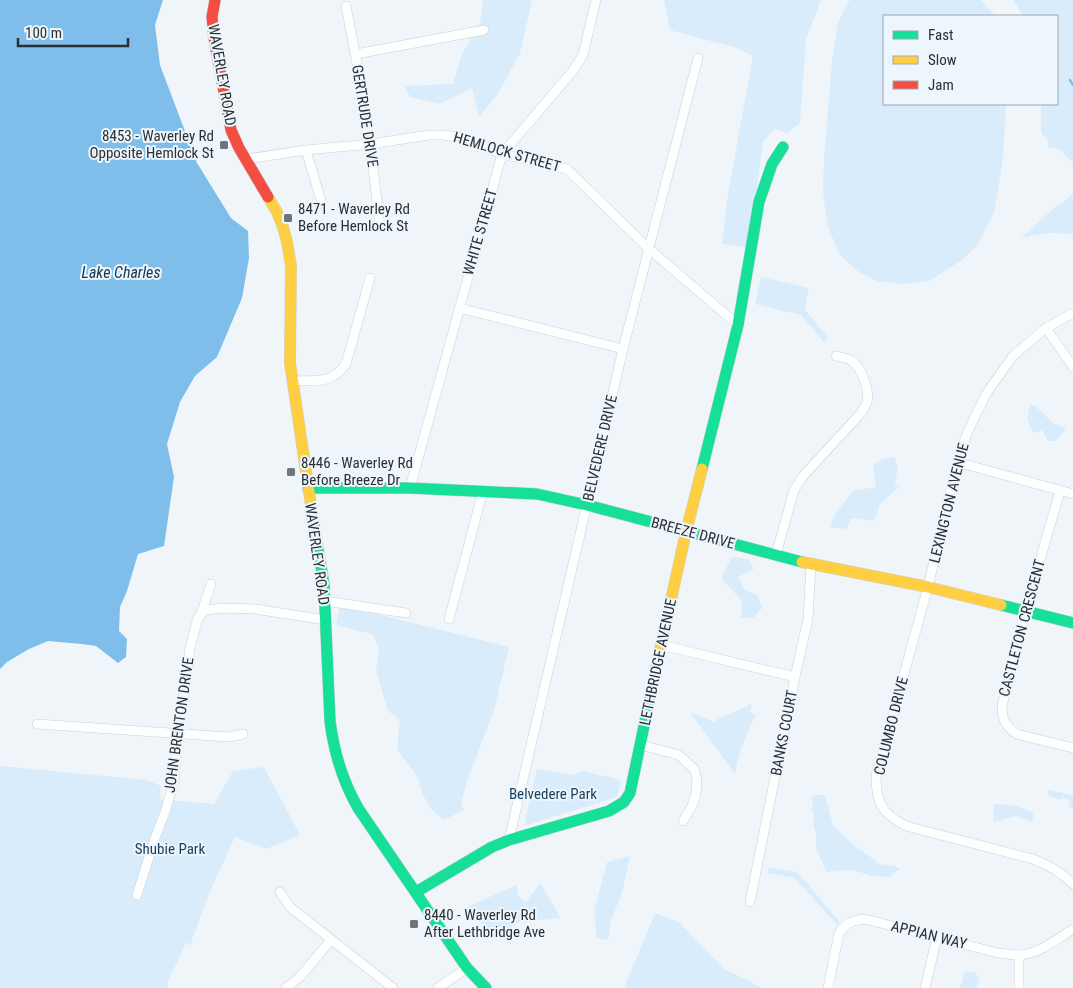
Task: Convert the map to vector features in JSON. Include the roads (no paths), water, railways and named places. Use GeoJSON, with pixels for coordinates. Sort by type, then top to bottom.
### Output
{"type":"FeatureCollection","features":[{"type":"Feature","properties":{"kind":"street","name":"WAVERLEY ROAD"},"geometry":{"type":"LineString","coordinates":[[214,0],[212,17],[214,38],[232,130],[239,148],[277,212],[287,242],[291,266],[290,363],[324,585],[330,721],[338,764],[358,808],[467,968],[486,988]]}},
{"type":"Feature","properties":{"kind":"street","name":"WHITE STREET"},"geometry":{"type":"LineString","coordinates":[[410,488],[502,154],[572,72],[583,56],[596,0]]}},
{"type":"Feature","properties":{"kind":"street","name":"GERTRUDE DRIVE"},"geometry":{"type":"LineString","coordinates":[[346,6],[371,144],[380,226]]}},
{"type":"Feature","properties":{"kind":"street"},"geometry":{"type":"LineString","coordinates":[[356,54],[484,30]]}},
{"type":"Feature","properties":{"kind":"street","name":"BELVEDERE DRIVE"},"geometry":{"type":"LineString","coordinates":[[509,840],[623,349],[698,58]]}},
{"type":"Feature","properties":{"kind":"street","name":"HEMLOCK STREET"},"geometry":{"type":"LineString","coordinates":[[246,159],[429,135],[444,135],[461,138],[502,154],[567,169],[649,249],[738,325]]}},
{"type":"Feature","properties":{"kind":"street","name":"LETHBRIDGE AVENUE"},"geometry":{"type":"LineString","coordinates":[[416,892],[492,847],[509,840],[609,811],[623,804],[630,793],[686,532],[738,325],[760,202],[772,164],[783,147]]}},
{"type":"Feature","properties":{"kind":"street"},"geometry":{"type":"LineString","coordinates":[[306,150],[322,204]]}},
{"type":"Feature","properties":{"kind":"street"},"geometry":{"type":"LineString","coordinates":[[292,381],[330,379],[346,364],[370,278]]}},
{"type":"Feature","properties":{"kind":"street"},"geometry":{"type":"LineString","coordinates":[[459,308],[623,349]]}},
{"type":"Feature","properties":{"kind":"street","name":"LEXINGTON AVENUE"},"geometry":{"type":"LineString","coordinates":[[928,587],[957,462],[968,430],[986,394],[1013,356],[1046,328],[1073,314]]}},
{"type":"Feature","properties":{"kind":"street"},"geometry":{"type":"LineString","coordinates":[[1046,328],[1073,367]]}},
{"type":"Feature","properties":{"kind":"street"},"geometry":{"type":"LineString","coordinates":[[776,555],[794,490],[804,475],[866,404],[868,393],[860,372],[852,361],[836,356]]}},
{"type":"Feature","properties":{"kind":"street"},"geometry":{"type":"LineString","coordinates":[[957,462],[1073,494]]}},
{"type":"Feature","properties":{"kind":"street","name":"BREEZE DRIVE"},"geometry":{"type":"LineString","coordinates":[[308,488],[410,488],[537,494],[588,505],[811,564],[928,587],[1073,624]]}},
{"type":"Feature","properties":{"kind":"street"},"geometry":{"type":"LineString","coordinates":[[449,620],[483,491]]}},
{"type":"Feature","properties":{"kind":"street","name":"CASTLETON CRESCENT"},"geometry":{"type":"LineString","coordinates":[[1060,491],[1025,612],[1002,706],[1002,714],[1010,730],[1017,734],[1073,748]]}},
{"type":"Feature","properties":{"kind":"street","name":"BANKS COURT"},"geometry":{"type":"LineString","coordinates":[[750,902],[808,619],[811,564]]}},
{"type":"Feature","properties":{"kind":"street","name":"JOHN BRENTON DRIVE"},"geometry":{"type":"LineString","coordinates":[[137,895],[174,782],[178,734],[190,648],[198,618],[211,584]]}},
{"type":"Feature","properties":{"kind":"street","name":"COLUMBO DRIVE"},"geometry":{"type":"LineString","coordinates":[[928,587],[876,775],[877,798],[882,808],[888,814],[906,826],[1033,859],[1050,866],[1068,878],[1073,884]]}},
{"type":"Feature","properties":{"kind":"street"},"geometry":{"type":"LineString","coordinates":[[325,600],[406,613]]}},
{"type":"Feature","properties":{"kind":"street"},"geometry":{"type":"LineString","coordinates":[[201,614],[207,610],[221,608],[255,609],[326,620]]}},
{"type":"Feature","properties":{"kind":"street"},"geometry":{"type":"LineString","coordinates":[[661,644],[795,677]]}},
{"type":"Feature","properties":{"kind":"street"},"geometry":{"type":"LineString","coordinates":[[36,724],[229,737],[243,734]]}},
{"type":"Feature","properties":{"kind":"street"},"geometry":{"type":"LineString","coordinates":[[641,745],[679,755],[694,769],[697,779],[696,794],[692,806],[683,821]]}},
{"type":"Feature","properties":{"kind":"street"},"geometry":{"type":"LineString","coordinates":[[280,892],[290,907],[393,988]]}},
{"type":"Feature","properties":{"kind":"street","name":"APPIAN WAY"},"geometry":{"type":"LineString","coordinates":[[828,988],[839,933],[850,922],[864,919],[998,953],[1019,955],[1045,946],[1073,929]]}},
{"type":"Feature","properties":{"kind":"street"},"geometry":{"type":"LineString","coordinates":[[924,988],[937,938]]}},
{"type":"Feature","properties":{"kind":"street"},"geometry":{"type":"LineString","coordinates":[[286,988],[300,977],[331,940]]}},
{"type":"Feature","properties":{"kind":"street"},"geometry":{"type":"LineString","coordinates":[[1019,955],[1019,988]]}},
{"type":"Feature","properties":{"kind":"street"},"geometry":{"type":"LineString","coordinates":[[438,988],[467,968]]}},
{"type":"Feature","properties":{"kind":"water","name":"Lake Charles"},"geometry":{"type":"Polygon","coordinates":[[[0,0],[163,0],[155,25],[160,65],[197,163],[231,218],[248,231],[249,258],[242,298],[217,357],[195,376],[180,402],[167,444],[174,477],[164,546],[138,554],[120,607],[119,631],[127,639],[126,657],[118,663],[96,646],[48,641],[29,649],[7,662],[0,669],[0,0]]]}},
{"type":"Feature","properties":{"kind":"waterway"},"geometry":{"type":"LineString","coordinates":[[1070,80],[1073,85]]}},
{"type":"Feature","properties":{"kind":"place","name":"8453 - Waverley Rd Opposite Hemlock St"},"geometry":{"type":"Point","coordinates":[224,145]}},
{"type":"Feature","properties":{"kind":"place","name":"8471 - Waverley Rd Before Hemlock St"},"geometry":{"type":"Point","coordinates":[288,218]}},
{"type":"Feature","properties":{"kind":"place","name":"8446 - Waverley Rd Before Breeze Dr"},"geometry":{"type":"Point","coordinates":[291,472]}},
{"type":"Feature","properties":{"kind":"place","name":"8440 - Waverley Rd After Lethbridge Ave"},"geometry":{"type":"Point","coordinates":[414,924]}},
{"type":"Feature","properties":{"kind":"park label","name":"Belvedere Park"},"geometry":{"type":"Point","coordinates":[553,794]}},
{"type":"Feature","properties":{"kind":"park label","name":"Shubie Park"},"geometry":{"type":"Point","coordinates":[170,849]}}]}
